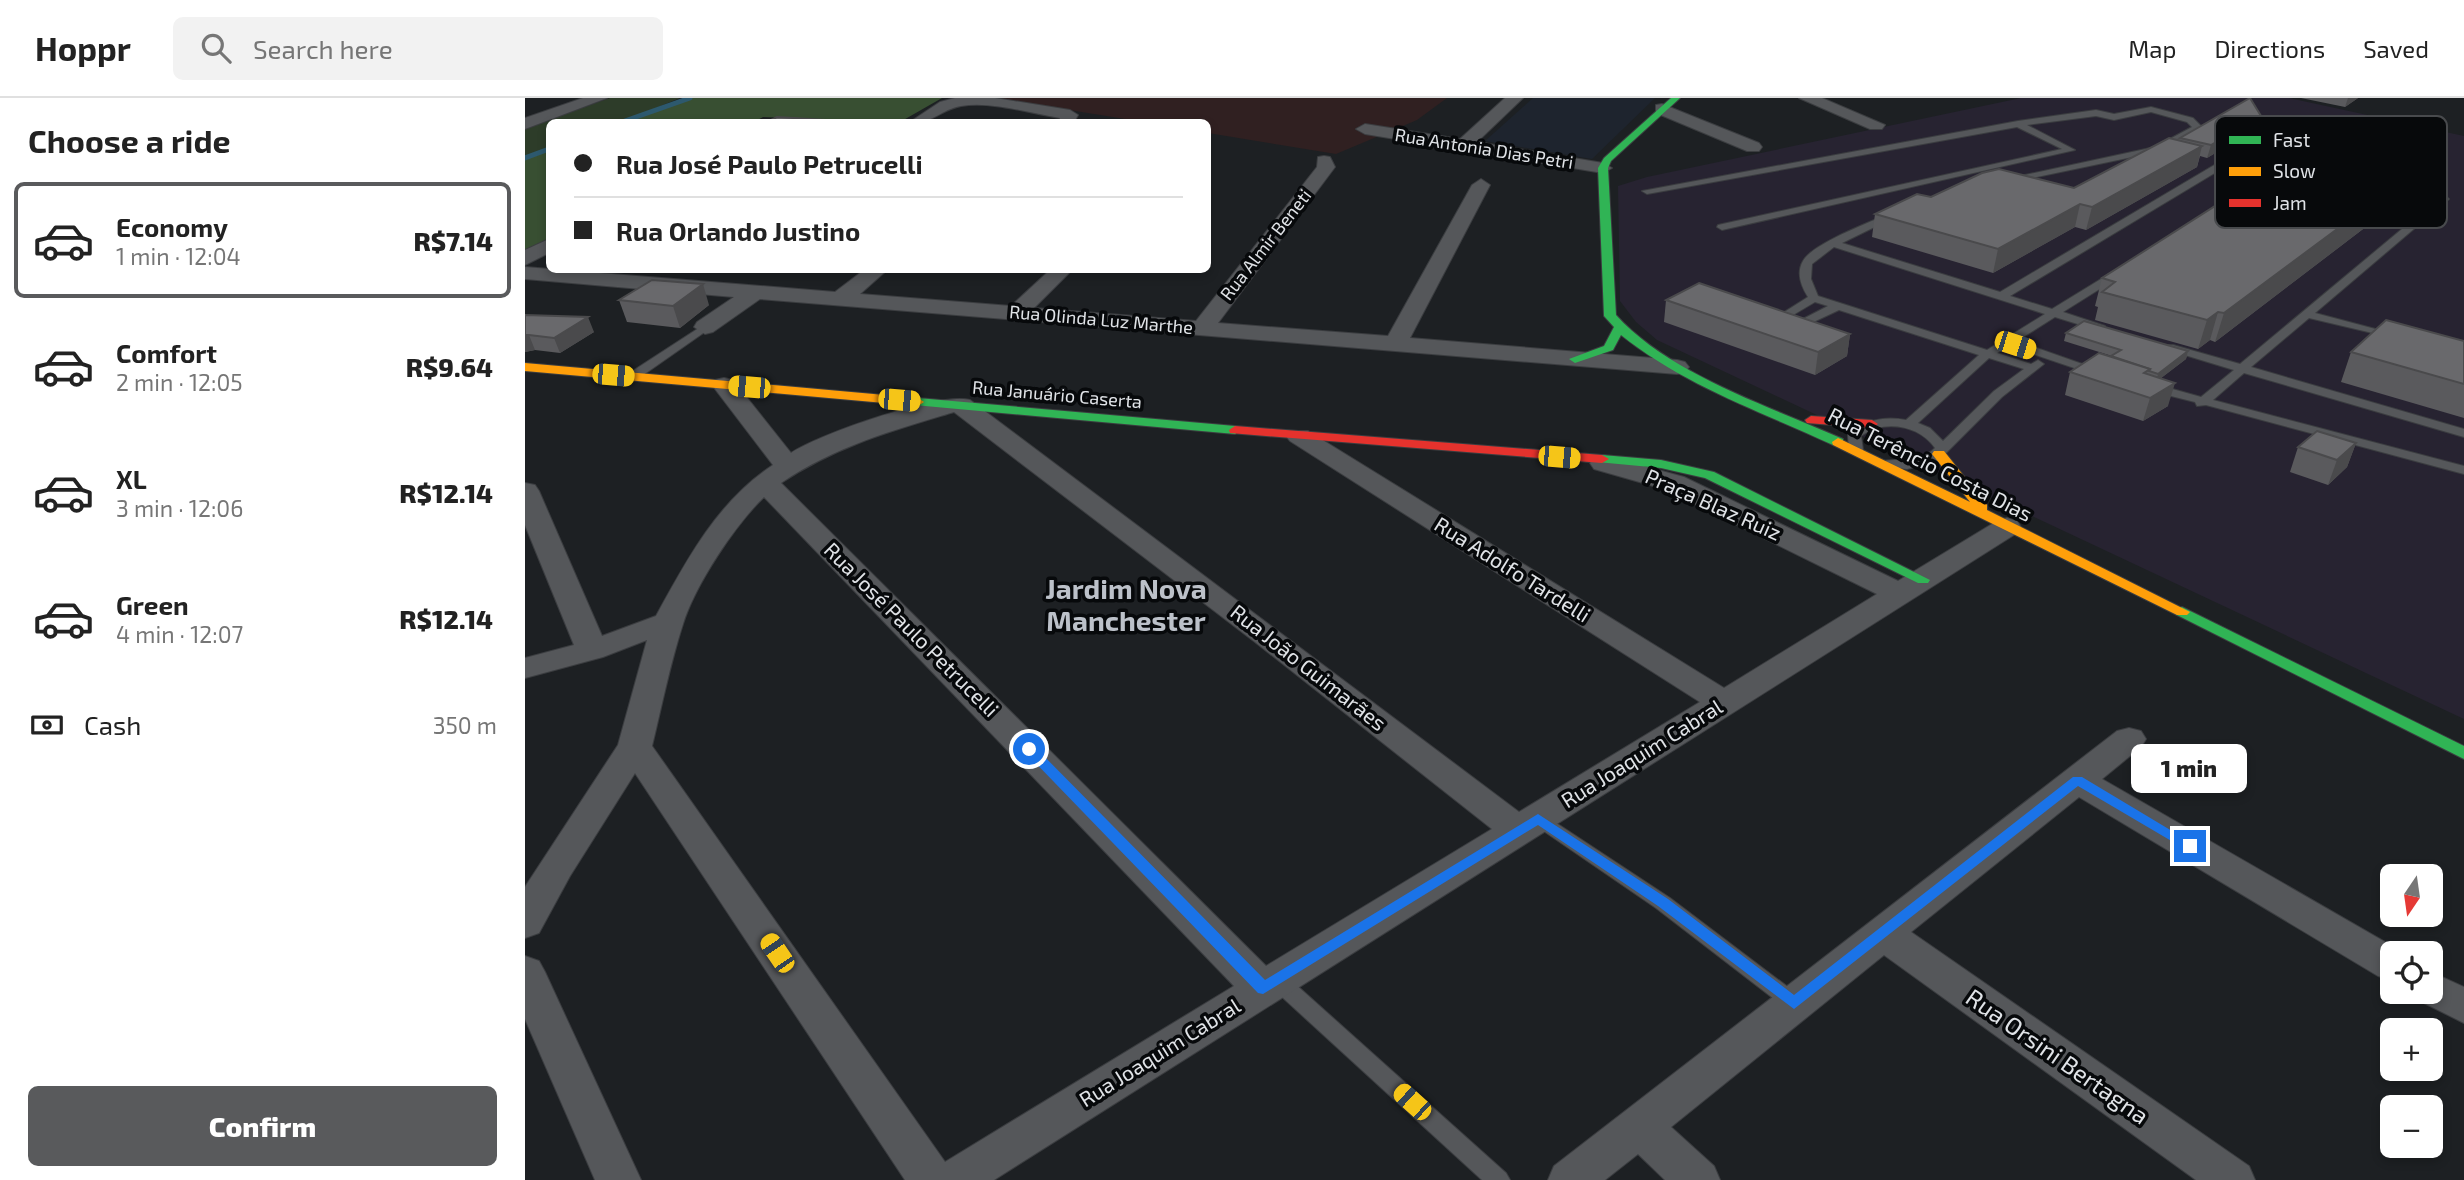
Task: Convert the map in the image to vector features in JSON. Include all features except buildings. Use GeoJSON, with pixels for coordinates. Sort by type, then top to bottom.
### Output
{"type":"FeatureCollection","features":[{"type":"Feature","properties":{"kind":"street"},"geometry":{"type":"LineString","coordinates":[[1464,145],[1515,98]]}},
{"type":"Feature","properties":{"kind":"street"},"geometry":{"type":"LineString","coordinates":[[525,124],[598,99]]}},
{"type":"Feature","properties":{"kind":"street"},"geometry":{"type":"LineString","coordinates":[[1817,99],[1876,125]]}},
{"type":"Feature","properties":{"kind":"street"},"geometry":{"type":"LineString","coordinates":[[923,119],[946,105],[983,101],[1068,119]]}},
{"type":"Feature","properties":{"kind":"street"},"geometry":{"type":"LineString","coordinates":[[1575,359],[1609,348],[1618,329],[1610,316],[1603,168],[1607,160],[1669,104],[1753,147]]}},
{"type":"Feature","properties":{"kind":"street","name":"Rua Antonia Dias Petri"},"geometry":{"type":"LineString","coordinates":[[1365,129],[1603,168]]}},
{"type":"Feature","properties":{"kind":"street","name":"Rua Almir Beneti"},"geometry":{"type":"LineString","coordinates":[[1202,328],[1326,167],[1324,160]]}},
{"type":"Feature","properties":{"kind":"street"},"geometry":{"type":"LineString","coordinates":[[1395,344],[1481,186]]}},
{"type":"Feature","properties":{"kind":"street"},"geometry":{"type":"LineString","coordinates":[[525,259],[546,247]]}},
{"type":"Feature","properties":{"kind":"street","name":"Rua Olinda Luz Marthe"},"geometry":{"type":"LineString","coordinates":[[525,273],[1677,367]]}},
{"type":"Feature","properties":{"kind":"street"},"geometry":{"type":"LineString","coordinates":[[665,284],[683,273]]}},
{"type":"Feature","properties":{"kind":"street"},"geometry":{"type":"LineString","coordinates":[[839,299],[873,273]]}},
{"type":"Feature","properties":{"kind":"street"},"geometry":{"type":"LineString","coordinates":[[1016,313],[1059,273]]}},
{"type":"Feature","properties":{"kind":"street"},"geometry":{"type":"LineString","coordinates":[[705,327],[755,292]]}},
{"type":"Feature","properties":{"kind":"street","name":"Rua Terêncio Costa Dias"},"geometry":{"type":"LineString","coordinates":[[1618,329],[1677,367],[1883,463],[2464,753]]}},
{"type":"Feature","properties":{"kind":"street","name":"Rua Januário Caserta"},"geometry":{"type":"LineString","coordinates":[[525,367],[1585,459]]}},
{"type":"Feature","properties":{"kind":"street","name":"Rua José Paulo Petrucelli"},"geometry":{"type":"LineString","coordinates":[[724,385],[776,474],[1270,984]]}},
{"type":"Feature","properties":{"kind":"street"},"geometry":{"type":"LineString","coordinates":[[525,923],[552,871],[635,746],[668,622],[703,556],[742,503],[776,474],[841,439],[955,405]]}},
{"type":"Feature","properties":{"kind":"street","name":"Rua João Guimarães"},"geometry":{"type":"LineString","coordinates":[[955,405],[1528,825]]}},
{"type":"Feature","properties":{"kind":"street"},"geometry":{"type":"LineString","coordinates":[[1790,419],[1872,424]]}},
{"type":"Feature","properties":{"kind":"street","name":"Rua Adolfo Tardelli"},"geometry":{"type":"LineString","coordinates":[[1300,436],[1725,703]]}},
{"type":"Feature","properties":{"kind":"street"},"geometry":{"type":"LineString","coordinates":[[1940,450],[1998,522]]}},
{"type":"Feature","properties":{"kind":"street","name":"Praça Blaz Ruiz"},"geometry":{"type":"LineString","coordinates":[[1585,459],[1674,483],[1911,587]]}},
{"type":"Feature","properties":{"kind":"street"},"geometry":{"type":"LineString","coordinates":[[525,491],[592,650]]}},
{"type":"Feature","properties":{"kind":"street","name":"Rua Joaquim Cabral"},"geometry":{"type":"LineString","coordinates":[[955,1180],[1911,587],[1998,522]]}},
{"type":"Feature","properties":{"kind":"street"},"geometry":{"type":"LineString","coordinates":[[525,668],[592,650],[668,622]]}},
{"type":"Feature","properties":{"kind":"street"},"geometry":{"type":"LineString","coordinates":[[1571,1180],[2129,739]]}},
{"type":"Feature","properties":{"kind":"street"},"geometry":{"type":"LineString","coordinates":[[635,746],[931,1180]]}},
{"type":"Feature","properties":{"kind":"street"},"geometry":{"type":"LineString","coordinates":[[2077,780],[2380,958]]}},
{"type":"Feature","properties":{"kind":"street"},"geometry":{"type":"LineString","coordinates":[[525,901],[552,871]]}},
{"type":"Feature","properties":{"kind":"street","name":"Rua Orsini Bertagna"},"geometry":{"type":"LineString","coordinates":[[1883,933],[2232,1180]]}},
{"type":"Feature","properties":{"kind":"street"},"geometry":{"type":"LineString","coordinates":[[525,972],[618,1180]]}},
{"type":"Feature","properties":{"kind":"street"},"geometry":{"type":"LineString","coordinates":[[2443,995],[2464,1007]]}},
{"type":"Feature","properties":{"kind":"street"},"geometry":{"type":"LineString","coordinates":[[1639,1126],[1697,1180]]}},
{"type":"Feature","properties":{"kind":"lane"},"geometry":{"type":"LineString","coordinates":[[1647,191],[2018,124],[2096,113],[2114,117],[2151,109],[2190,120],[2199,127],[2158,149],[2006,182]]}},
{"type":"Feature","properties":{"kind":"lane"},"geometry":{"type":"LineString","coordinates":[[1722,227],[2071,150],[2018,124]]}},
{"type":"Feature","properties":{"kind":"lane"},"geometry":{"type":"LineString","coordinates":[[2000,297],[2215,169]]}},
{"type":"Feature","properties":{"kind":"lane"},"geometry":{"type":"LineString","coordinates":[[1899,188],[1919,198]]}},
{"type":"Feature","properties":{"kind":"lane"},"geometry":{"type":"LineString","coordinates":[[1900,212],[1816,252],[1805,266],[1807,288],[1814,298],[1835,307],[2032,368]]}},
{"type":"Feature","properties":{"kind":"lane"},"geometry":{"type":"LineString","coordinates":[[2201,403],[2410,228]]}},
{"type":"Feature","properties":{"kind":"lane"},"geometry":{"type":"LineString","coordinates":[[1833,243],[2116,332]]}},
{"type":"Feature","properties":{"kind":"lane"},"geometry":{"type":"LineString","coordinates":[[1908,425],[2005,341],[2134,263]]}},
{"type":"Feature","properties":{"kind":"lane"},"geometry":{"type":"LineString","coordinates":[[1784,316],[1814,298]]}},
{"type":"Feature","properties":{"kind":"lane"},"geometry":{"type":"LineString","coordinates":[[1803,323],[1835,307]]}},
{"type":"Feature","properties":{"kind":"lane"},"geometry":{"type":"LineString","coordinates":[[2308,314],[2412,342]]}},
{"type":"Feature","properties":{"kind":"lane"},"geometry":{"type":"LineString","coordinates":[[632,377],[705,327]]}},
{"type":"Feature","properties":{"kind":"lane"},"geometry":{"type":"LineString","coordinates":[[2005,341],[2112,375]]}},
{"type":"Feature","properties":{"kind":"lane"},"geometry":{"type":"LineString","coordinates":[[2154,343],[2464,433]]}},
{"type":"Feature","properties":{"kind":"lane"},"geometry":{"type":"LineString","coordinates":[[1883,463],[1917,464],[1940,450],[1998,394],[2048,356]]}},
{"type":"Feature","properties":{"kind":"lane"},"geometry":{"type":"LineString","coordinates":[[2137,383],[2201,403],[2464,470]]}},
{"type":"Feature","properties":{"kind":"lane"},"geometry":{"type":"LineString","coordinates":[[1856,450],[1854,435],[1872,424],[1908,425],[1931,434],[1940,450]]}},
{"type":"Feature","properties":{"kind":"lane","name":"Rua João Guimarães"},"geometry":{"type":"LineString","coordinates":[[1528,825],[1663,903],[1794,1003]]}},
{"type":"Feature","properties":{"kind":"lane"},"geometry":{"type":"LineString","coordinates":[[1270,984],[1498,1180]]}},
{"type":"Feature","properties":{"kind":"shaded area"},"geometry":{"type":"Polygon","coordinates":[[[995,98],[1447,98],[1417,120],[1336,154],[1211,133],[1211,119],[1125,119],[995,98]]]}},
{"type":"Feature","properties":{"kind":"shaded area"},"geometry":{"type":"Polygon","coordinates":[[[1533,98],[1655,98],[1592,159],[1485,141],[1533,98]]]}},
{"type":"Feature","properties":{"kind":"shaded area"},"geometry":{"type":"Polygon","coordinates":[[[2021,98],[2289,98],[2372,116],[2215,116],[2215,228],[2447,228],[2447,132],[2464,136],[2464,719],[1657,340],[1636,322],[1620,301],[1618,186],[1647,177],[2021,98]]]}},
{"type":"Feature","properties":{"kind":"green space"},"geometry":{"type":"Polygon","coordinates":[[[610,98],[680,98],[629,119],[550,119],[610,98]]]}},
{"type":"Feature","properties":{"kind":"green space"},"geometry":{"type":"Polygon","coordinates":[[[690,98],[942,98],[905,119],[630,119],[690,98]]]}},
{"type":"Feature","properties":{"kind":"green space"},"geometry":{"type":"Polygon","coordinates":[[[546,121],[546,150],[525,158],[525,128],[546,121]]]}},
{"type":"Feature","properties":{"kind":"green space"},"geometry":{"type":"Polygon","coordinates":[[[546,150],[546,240],[525,252],[525,158],[546,150]]]}},
{"type":"Feature","properties":{"kind":"waterway"},"geometry":{"type":"LineString","coordinates":[[630,119],[690,98]]}},
{"type":"Feature","properties":{"kind":"waterway"},"geometry":{"type":"LineString","coordinates":[[525,158],[546,150]]}},
{"type":"Feature","properties":{"kind":"traffic: fast"},"geometry":{"type":"LineString","coordinates":[[1676,98],[1607,160],[1603,168],[1610,316],[1626,333],[1680,369],[1838,442]]}},
{"type":"Feature","properties":{"kind":"traffic: fast"},"geometry":{"type":"LineString","coordinates":[[1575,359],[1609,348],[1618,329]]}},
{"type":"Feature","properties":{"kind":"traffic: fast"},"geometry":{"type":"LineString","coordinates":[[918,402],[1235,430]]}},
{"type":"Feature","properties":{"kind":"traffic: fast"},"geometry":{"type":"LineString","coordinates":[[1602,459],[1661,464],[1709,475],[1923,580]]}},
{"type":"Feature","properties":{"kind":"traffic: fast"},"geometry":{"type":"LineString","coordinates":[[2182,612],[2464,753]]}},
{"type":"Feature","properties":{"kind":"traffic: slow"},"geometry":{"type":"LineString","coordinates":[[525,367],[918,402]]}},
{"type":"Feature","properties":{"kind":"traffic: slow"},"geometry":{"type":"LineString","coordinates":[[1838,442],[2182,612]]}},
{"type":"Feature","properties":{"kind":"traffic: slow"},"geometry":{"type":"LineString","coordinates":[[1939,454],[1982,508]]}},
{"type":"Feature","properties":{"kind":"traffic: jam"},"geometry":{"type":"LineString","coordinates":[[1811,420],[1872,424]]}},
{"type":"Feature","properties":{"kind":"traffic: jam"},"geometry":{"type":"LineString","coordinates":[[1235,430],[1602,459]]}},
{"type":"Feature","properties":{"kind":"district","name":"Jardim Nova Manchester"},"geometry":{"type":"Point","coordinates":[1126,605]}},
{"type":"Feature","properties":{"kind":"route"},"geometry":{"type":"LineString","coordinates":[[1029,749],[1263,989],[1538,819],[1663,903],[1794,1003],[2077,780],[2190,846]]}}]}
